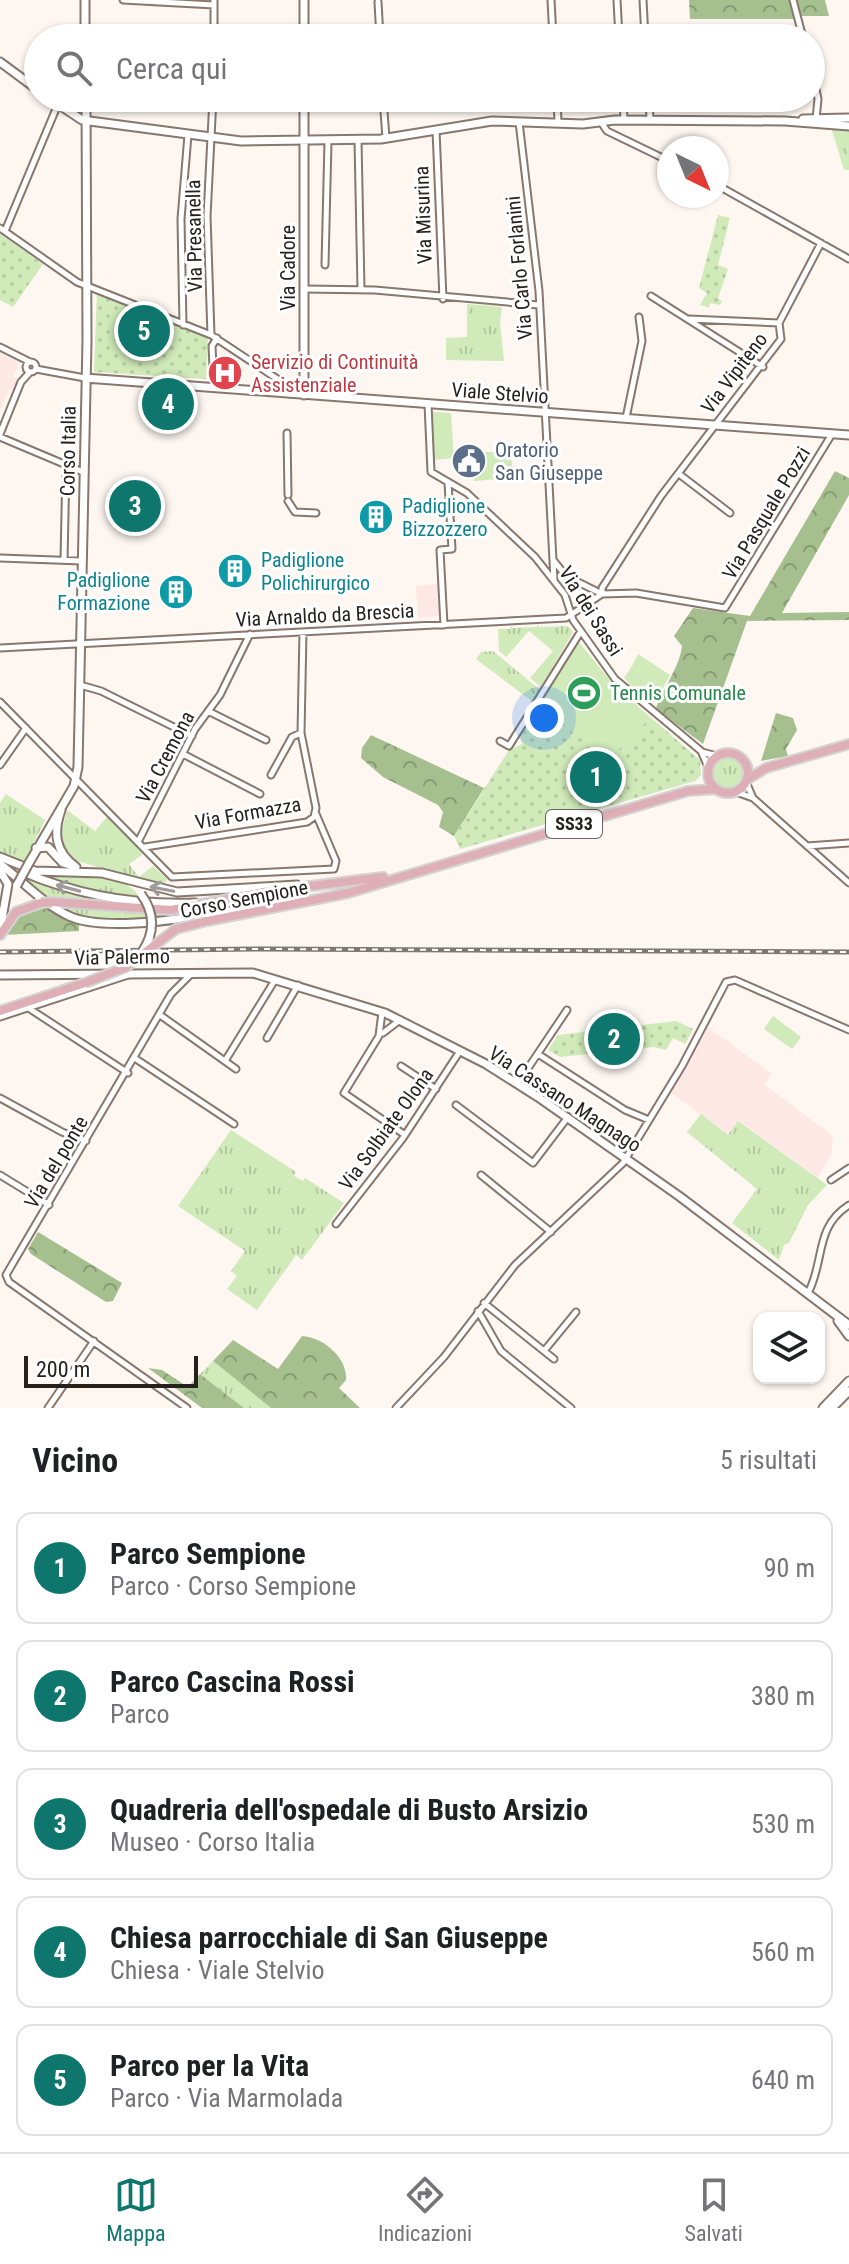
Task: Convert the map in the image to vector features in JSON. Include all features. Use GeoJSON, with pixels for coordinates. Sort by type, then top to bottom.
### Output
{"type":"FeatureCollection","features":[{"type":"Feature","properties":{"kind":"main road"},"geometry":{"type":"LineString","coordinates":[[736,792],[766,768],[849,744]]}},
{"type":"Feature","properties":{"kind":"main road"},"geometry":{"type":"LineString","coordinates":[[695,789],[717,756],[733,753],[746,764],[766,768]]}},
{"type":"Feature","properties":{"kind":"main road"},"geometry":{"type":"LineString","coordinates":[[746,764],[747,781]]}},
{"type":"Feature","properties":{"kind":"main road"},"geometry":{"type":"LineString","coordinates":[[708,771],[715,789]]}},
{"type":"Feature","properties":{"kind":"main road","name":"SS33"},"geometry":{"type":"LineString","coordinates":[[695,789],[736,792]]}},
{"type":"Feature","properties":{"kind":"main road","name":"Corso Sempione"},"geometry":{"type":"LineString","coordinates":[[0,1011],[121,970],[172,930],[304,904],[695,789]]}},
{"type":"Feature","properties":{"kind":"main road","name":"Corso Sempione"},"geometry":{"type":"LineString","coordinates":[[0,932],[16,912],[41,903],[166,911],[415,871]]}},
{"type":"Feature","properties":{"kind":"street"},"geometry":{"type":"LineString","coordinates":[[85,0],[85,24]]}},
{"type":"Feature","properties":{"kind":"street"},"geometry":{"type":"LineString","coordinates":[[123,0],[214,2],[214,24]]}},
{"type":"Feature","properties":{"kind":"street"},"geometry":{"type":"LineString","coordinates":[[304,0],[304,24]]}},
{"type":"Feature","properties":{"kind":"street"},"geometry":{"type":"LineString","coordinates":[[551,0],[552,24]]}},
{"type":"Feature","properties":{"kind":"street"},"geometry":{"type":"LineString","coordinates":[[617,0],[618,24]]}},
{"type":"Feature","properties":{"kind":"street"},"geometry":{"type":"LineString","coordinates":[[643,0],[644,24]]}},
{"type":"Feature","properties":{"kind":"street"},"geometry":{"type":"LineString","coordinates":[[793,0],[799,24]]}},
{"type":"Feature","properties":{"kind":"street"},"geometry":{"type":"LineString","coordinates":[[378,2],[379,24]]}},
{"type":"Feature","properties":{"kind":"street"},"geometry":{"type":"LineString","coordinates":[[0,62],[24,80]]}},
{"type":"Feature","properties":{"kind":"street"},"geometry":{"type":"LineString","coordinates":[[54,112],[3,229],[74,280],[214,336],[285,384],[290,394]]}},
{"type":"Feature","properties":{"kind":"street"},"geometry":{"type":"LineString","coordinates":[[72,112],[86,120],[212,138],[304,141],[386,138],[486,121],[558,123],[849,118]]}},
{"type":"Feature","properties":{"kind":"street","name":"Corso Italia"},"geometry":{"type":"LineString","coordinates":[[65,801],[77,777],[87,285],[86,112]]}},
{"type":"Feature","properties":{"kind":"street","name":"Via Presanella"},"geometry":{"type":"LineString","coordinates":[[213,112],[207,216],[214,388]]}},
{"type":"Feature","properties":{"kind":"street","name":"Via Cadore"},"geometry":{"type":"LineString","coordinates":[[304,112],[304,395]]}},
{"type":"Feature","properties":{"kind":"street"},"geometry":{"type":"LineString","coordinates":[[384,112],[386,138]]}},
{"type":"Feature","properties":{"kind":"street"},"geometry":{"type":"LineString","coordinates":[[558,112],[558,123]]}},
{"type":"Feature","properties":{"kind":"street"},"geometry":{"type":"LineString","coordinates":[[624,112],[624,120]]}},
{"type":"Feature","properties":{"kind":"street"},"geometry":{"type":"LineString","coordinates":[[650,112],[650,120]]}},
{"type":"Feature","properties":{"kind":"street"},"geometry":{"type":"LineString","coordinates":[[816,120],[817,112]]}},
{"type":"Feature","properties":{"kind":"street"},"geometry":{"type":"LineString","coordinates":[[816,120],[849,126]]}},
{"type":"Feature","properties":{"kind":"street","name":"Via Carlo Forlanini"},"geometry":{"type":"LineString","coordinates":[[519,122],[539,305],[554,581]]}},
{"type":"Feature","properties":{"kind":"street"},"geometry":{"type":"LineString","coordinates":[[601,122],[607,131],[657,155]]}},
{"type":"Feature","properties":{"kind":"street","name":"Via Misurina"},"geometry":{"type":"LineString","coordinates":[[436,130],[443,299]]}},
{"type":"Feature","properties":{"kind":"street"},"geometry":{"type":"LineString","coordinates":[[183,325],[181,219],[188,135]]}},
{"type":"Feature","properties":{"kind":"street"},"geometry":{"type":"LineString","coordinates":[[358,140],[361,289]]}},
{"type":"Feature","properties":{"kind":"street"},"geometry":{"type":"LineString","coordinates":[[325,265],[328,141]]}},
{"type":"Feature","properties":{"kind":"street"},"geometry":{"type":"LineString","coordinates":[[729,192],[849,259]]}},
{"type":"Feature","properties":{"kind":"street","name":"Via Vipiteno"},"geometry":{"type":"LineString","coordinates":[[602,594],[602,588],[641,527],[781,339],[779,323],[821,243]]}},
{"type":"Feature","properties":{"kind":"street"},"geometry":{"type":"LineString","coordinates":[[304,289],[361,289],[443,299],[539,305]]}},
{"type":"Feature","properties":{"kind":"street"},"geometry":{"type":"LineString","coordinates":[[651,296],[763,367]]}},
{"type":"Feature","properties":{"kind":"street"},"geometry":{"type":"LineString","coordinates":[[626,418],[642,341],[639,317]]}},
{"type":"Feature","properties":{"kind":"street"},"geometry":{"type":"LineString","coordinates":[[686,319],[779,323]]}},
{"type":"Feature","properties":{"kind":"street"},"geometry":{"type":"LineString","coordinates":[[0,347],[30,362],[33,370]]}},
{"type":"Feature","properties":{"kind":"street"},"geometry":{"type":"LineString","coordinates":[[33,370],[85,378]]}},
{"type":"Feature","properties":{"kind":"street"},"geometry":{"type":"LineString","coordinates":[[33,370],[21,382],[0,436],[83,472]]}},
{"type":"Feature","properties":{"kind":"street"},"geometry":{"type":"LineString","coordinates":[[272,376],[276,393]]}},
{"type":"Feature","properties":{"kind":"street","name":"Viale Stelvio"},"geometry":{"type":"LineString","coordinates":[[85,378],[849,435]]}},
{"type":"Feature","properties":{"kind":"street","name":"Via dei Sassi"},"geometry":{"type":"LineString","coordinates":[[428,404],[430,469],[467,493],[535,557],[571,604],[572,616],[581,631],[618,682],[701,751],[717,756]]}},
{"type":"Feature","properties":{"kind":"street"},"geometry":{"type":"LineString","coordinates":[[287,433],[288,498],[295,512],[316,513]]}},
{"type":"Feature","properties":{"kind":"street","name":"Via Pasquale Pozzi"},"geometry":{"type":"LineString","coordinates":[[602,594],[636,593],[725,608],[832,434]]}},
{"type":"Feature","properties":{"kind":"street"},"geometry":{"type":"LineString","coordinates":[[64,560],[66,466]]}},
{"type":"Feature","properties":{"kind":"street"},"geometry":{"type":"LineString","coordinates":[[679,474],[730,513]]}},
{"type":"Feature","properties":{"kind":"street"},"geometry":{"type":"LineString","coordinates":[[444,625],[440,550],[452,549],[448,482]]}},
{"type":"Feature","properties":{"kind":"street"},"geometry":{"type":"LineString","coordinates":[[535,557],[552,552]]}},
{"type":"Feature","properties":{"kind":"street"},"geometry":{"type":"LineString","coordinates":[[0,558],[82,561]]}},
{"type":"Feature","properties":{"kind":"street"},"geometry":{"type":"LineString","coordinates":[[553,560],[568,577]]}},
{"type":"Feature","properties":{"kind":"street"},"geometry":{"type":"LineString","coordinates":[[554,581],[559,575],[568,577],[602,594],[572,616]]}},
{"type":"Feature","properties":{"kind":"street","name":"Via Arnaldo da Brescia"},"geometry":{"type":"LineString","coordinates":[[0,648],[572,616]]}},
{"type":"Feature","properties":{"kind":"street"},"geometry":{"type":"LineString","coordinates":[[500,741],[509,746],[581,631]]}},
{"type":"Feature","properties":{"kind":"street","name":"Via Formazza"},"geometry":{"type":"LineString","coordinates":[[145,847],[307,822],[316,814],[301,733],[303,632]]}},
{"type":"Feature","properties":{"kind":"street"},"geometry":{"type":"LineString","coordinates":[[237,634],[244,648]]}},
{"type":"Feature","properties":{"kind":"street","name":"Via Cremona"},"geometry":{"type":"LineString","coordinates":[[139,840],[192,736],[251,634]]}},
{"type":"Feature","properties":{"kind":"street"},"geometry":{"type":"LineString","coordinates":[[79,684],[101,691],[192,736]]}},
{"type":"Feature","properties":{"kind":"street"},"geometry":{"type":"LineString","coordinates":[[0,702],[139,840],[163,871],[178,879],[334,869],[336,861],[316,814]]}},
{"type":"Feature","properties":{"kind":"street"},"geometry":{"type":"LineString","coordinates":[[208,711],[266,740]]}},
{"type":"Feature","properties":{"kind":"street"},"geometry":{"type":"LineString","coordinates":[[0,765],[26,728]]}},
{"type":"Feature","properties":{"kind":"street"},"geometry":{"type":"LineString","coordinates":[[271,775],[292,737],[301,733]]}},
{"type":"Feature","properties":{"kind":"street","name":"Via dei Sassi"},"geometry":{"type":"LineString","coordinates":[[701,751],[708,771]]}},
{"type":"Feature","properties":{"kind":"street"},"geometry":{"type":"LineString","coordinates":[[183,754],[260,794]]}},
{"type":"Feature","properties":{"kind":"street"},"geometry":{"type":"LineString","coordinates":[[747,781],[753,798]]}},
{"type":"Feature","properties":{"kind":"street"},"geometry":{"type":"LineString","coordinates":[[736,792],[753,798],[849,883]]}},
{"type":"Feature","properties":{"kind":"street"},"geometry":{"type":"LineString","coordinates":[[3,910],[65,801]]}},
{"type":"Feature","properties":{"kind":"street"},"geometry":{"type":"LineString","coordinates":[[65,801],[56,839],[62,854],[76,867]]}},
{"type":"Feature","properties":{"kind":"street"},"geometry":{"type":"LineString","coordinates":[[807,846],[849,843]]}},
{"type":"Feature","properties":{"kind":"street"},"geometry":{"type":"LineString","coordinates":[[36,848],[48,847],[63,863],[91,872]]}},
{"type":"Feature","properties":{"kind":"street"},"geometry":{"type":"LineString","coordinates":[[0,860],[40,872],[91,872],[163,890],[192,893],[260,886],[343,883]]}},
{"type":"Feature","properties":{"kind":"street"},"geometry":{"type":"LineString","coordinates":[[0,860],[65,914],[96,922],[171,918],[301,899],[378,882]]}},
{"type":"Feature","properties":{"kind":"street"},"geometry":{"type":"LineString","coordinates":[[0,860],[56,885],[109,898],[169,904],[213,902]]}},
{"type":"Feature","properties":{"kind":"street"},"geometry":{"type":"LineString","coordinates":[[0,871],[8,884],[0,932]]}},
{"type":"Feature","properties":{"kind":"street"},"geometry":{"type":"LineString","coordinates":[[111,875],[141,894],[150,909],[152,924],[147,945],[136,960]]}},
{"type":"Feature","properties":{"kind":"street","name":"Via del ponte"},"geometry":{"type":"LineString","coordinates":[[91,1338],[7,1279],[7,1272],[128,1073],[171,994],[184,979],[198,972]]}},
{"type":"Feature","properties":{"kind":"street","name":"Via Palermo"},"geometry":{"type":"LineString","coordinates":[[0,975],[244,972]]}},
{"type":"Feature","properties":{"kind":"street","name":"Via Cassano Magnago"},"geometry":{"type":"LineString","coordinates":[[244,972],[276,978],[382,1012],[518,1083],[626,1158],[849,1325]]}},
{"type":"Feature","properties":{"kind":"street"},"geometry":{"type":"LineString","coordinates":[[0,1017],[131,973]]}},
{"type":"Feature","properties":{"kind":"street","name":"Via del ponte"},"geometry":{"type":"LineString","coordinates":[[171,994],[176,973]]}},
{"type":"Feature","properties":{"kind":"street"},"geometry":{"type":"LineString","coordinates":[[225,1061],[276,978]]}},
{"type":"Feature","properties":{"kind":"street"},"geometry":{"type":"LineString","coordinates":[[396,1408],[444,1357],[517,1263],[626,1158],[728,980],[735,980],[849,1030]]}},
{"type":"Feature","properties":{"kind":"street"},"geometry":{"type":"LineString","coordinates":[[267,1038],[298,985]]}},
{"type":"Feature","properties":{"kind":"street"},"geometry":{"type":"LineString","coordinates":[[29,1009],[128,1073]]}},
{"type":"Feature","properties":{"kind":"street"},"geometry":{"type":"LineString","coordinates":[[518,1083],[567,1010]]}},
{"type":"Feature","properties":{"kind":"street"},"geometry":{"type":"LineString","coordinates":[[379,1036],[382,1012]]}},
{"type":"Feature","properties":{"kind":"street"},"geometry":{"type":"LineString","coordinates":[[160,1015],[236,1069]]}},
{"type":"Feature","properties":{"kind":"street"},"geometry":{"type":"LineString","coordinates":[[400,1020],[379,1036],[344,1093],[405,1135]]}},
{"type":"Feature","properties":{"kind":"street","name":"Via Solbiate Olona"},"geometry":{"type":"LineString","coordinates":[[336,1224],[405,1135],[460,1051]]}},
{"type":"Feature","properties":{"kind":"street"},"geometry":{"type":"LineString","coordinates":[[538,1054],[625,1110],[649,1120]]}},
{"type":"Feature","properties":{"kind":"street"},"geometry":{"type":"LineString","coordinates":[[136,1059],[234,1124]]}},
{"type":"Feature","properties":{"kind":"street"},"geometry":{"type":"LineString","coordinates":[[401,1066],[436,1089]]}},
{"type":"Feature","properties":{"kind":"street"},"geometry":{"type":"LineString","coordinates":[[0,1098],[62,1132],[86,1141]]}},
{"type":"Feature","properties":{"kind":"street"},"geometry":{"type":"LineString","coordinates":[[456,1105],[533,1163],[568,1117]]}},
{"type":"Feature","properties":{"kind":"street"},"geometry":{"type":"LineString","coordinates":[[831,1180],[849,1168]]}},
{"type":"Feature","properties":{"kind":"street"},"geometry":{"type":"LineString","coordinates":[[0,1175],[49,1205]]}},
{"type":"Feature","properties":{"kind":"street"},"geometry":{"type":"LineString","coordinates":[[481,1175],[551,1232]]}},
{"type":"Feature","properties":{"kind":"street"},"geometry":{"type":"LineString","coordinates":[[808,1293],[822,1237],[833,1218],[849,1205]]}},
{"type":"Feature","properties":{"kind":"street"},"geometry":{"type":"LineString","coordinates":[[484,1303],[554,1359]]}},
{"type":"Feature","properties":{"kind":"street"},"geometry":{"type":"LineString","coordinates":[[478,1311],[501,1351],[571,1408]]}},
{"type":"Feature","properties":{"kind":"street"},"geometry":{"type":"LineString","coordinates":[[544,1351],[576,1312]]}},
{"type":"Feature","properties":{"kind":"street","name":"Via Cassano Magnago"},"geometry":{"type":"LineString","coordinates":[[835,1315],[849,1336]]}},
{"type":"Feature","properties":{"kind":"street"},"geometry":{"type":"LineString","coordinates":[[48,1408],[91,1338],[187,1408]]}},
{"type":"Feature","properties":{"kind":"street"},"geometry":{"type":"LineString","coordinates":[[823,1408],[849,1381]]}},
{"type":"Feature","properties":{"kind":"street"},"geometry":{"type":"LineString","coordinates":[[832,1408],[849,1391]]}},
{"type":"Feature","properties":{"kind":"shaded area"},"geometry":{"type":"Polygon","coordinates":[[[0,353],[19,362],[13,377],[17,379],[13,390],[9,389],[0,410],[0,353]]]}},
{"type":"Feature","properties":{"kind":"shaded area"},"geometry":{"type":"Polygon","coordinates":[[[439,584],[441,616],[418,618],[416,586],[439,584]]]}},
{"type":"Feature","properties":{"kind":"shaded area"},"geometry":{"type":"Polygon","coordinates":[[[708,1027],[772,1074],[765,1085],[833,1136],[831,1154],[818,1178],[739,1121],[729,1135],[671,1093],[708,1027]]]}},
{"type":"Feature","properties":{"kind":"green space"},"geometry":{"type":"Polygon","coordinates":[[[689,0],[791,0],[797,19],[690,19],[689,0]]]}},
{"type":"Feature","properties":{"kind":"green space"},"geometry":{"type":"Polygon","coordinates":[[[796,0],[825,0],[829,16],[801,16],[796,0]]]}},
{"type":"Feature","properties":{"kind":"green space"},"geometry":{"type":"Polygon","coordinates":[[[832,130],[849,131],[849,170],[844,170],[832,130]]]}},
{"type":"Feature","properties":{"kind":"green space"},"geometry":{"type":"Polygon","coordinates":[[[718,215],[730,218],[718,265],[728,269],[718,298],[722,301],[720,305],[710,303],[709,307],[700,305],[707,293],[699,288],[718,215]]]}},
{"type":"Feature","properties":{"kind":"green space"},"geometry":{"type":"Polygon","coordinates":[[[0,234],[43,264],[13,307],[0,300],[0,234]]]}},
{"type":"Feature","properties":{"kind":"green space"},"geometry":{"type":"Polygon","coordinates":[[[97,289],[208,337],[206,379],[94,372],[97,289]]]}},
{"type":"Feature","properties":{"kind":"green space"},"geometry":{"type":"Polygon","coordinates":[[[467,304],[502,307],[500,322],[504,361],[446,360],[446,338],[467,337],[467,304]]]}},
{"type":"Feature","properties":{"kind":"green space"},"geometry":{"type":"Polygon","coordinates":[[[432,412],[451,413],[454,458],[434,460],[432,412]]]}},
{"type":"Feature","properties":{"kind":"green space"},"geometry":{"type":"Polygon","coordinates":[[[473,452],[511,452],[513,478],[474,481],[473,452]]]}},
{"type":"Feature","properties":{"kind":"green space"},"geometry":{"type":"Polygon","coordinates":[[[835,471],[849,478],[849,495],[782,613],[849,612],[849,620],[747,621],[703,744],[656,709],[681,654],[682,646],[674,636],[693,608],[750,616],[835,471]]]}},
{"type":"Feature","properties":{"kind":"green space"},"geometry":{"type":"Polygon","coordinates":[[[537,623],[539,627],[568,626],[573,632],[541,687],[530,678],[553,651],[529,631],[506,657],[499,651],[498,629],[510,629],[511,625],[512,628],[537,627],[537,623]]]}},
{"type":"Feature","properties":{"kind":"green space","name":"Tennis Comunale"},"geometry":{"type":"Polygon","coordinates":[[[577,640],[614,685],[650,717],[624,746],[602,750],[590,745],[540,702],[577,640]]]}},
{"type":"Feature","properties":{"kind":"green space"},"geometry":{"type":"Polygon","coordinates":[[[493,651],[540,690],[533,702],[476,659],[481,652],[493,651]]]}},
{"type":"Feature","properties":{"kind":"green space"},"geometry":{"type":"Polygon","coordinates":[[[638,654],[670,675],[664,686],[632,666],[638,654]]]}},
{"type":"Feature","properties":{"kind":"green space"},"geometry":{"type":"Polygon","coordinates":[[[632,666],[664,686],[658,704],[644,692],[640,695],[624,678],[632,666]]]}},
{"type":"Feature","properties":{"kind":"green space"},"geometry":{"type":"Polygon","coordinates":[[[540,702],[595,748],[626,745],[650,717],[700,760],[701,775],[695,781],[460,849],[454,836],[509,750],[522,744],[520,734],[540,702]]]}},
{"type":"Feature","properties":{"kind":"green space"},"geometry":{"type":"Polygon","coordinates":[[[776,713],[793,718],[797,730],[786,749],[788,756],[761,761],[776,713]]]}},
{"type":"Feature","properties":{"kind":"green space"},"geometry":{"type":"Polygon","coordinates":[[[371,735],[484,788],[454,836],[439,827],[443,812],[438,805],[383,777],[361,758],[362,748],[371,735]]]}},
{"type":"Feature","properties":{"kind":"green space"},"geometry":{"type":"Polygon","coordinates":[[[728,756],[740,761],[745,773],[740,785],[728,790],[716,785],[711,773],[716,761],[728,756]]]}},
{"type":"Feature","properties":{"kind":"green space"},"geometry":{"type":"Polygon","coordinates":[[[6,794],[45,820],[23,865],[0,855],[0,803],[6,794]]]}},
{"type":"Feature","properties":{"kind":"green space"},"geometry":{"type":"Polygon","coordinates":[[[67,810],[95,831],[107,817],[143,854],[129,864],[139,877],[153,866],[167,879],[164,886],[70,859],[60,839],[67,810]]]}},
{"type":"Feature","properties":{"kind":"green space"},"geometry":{"type":"Polygon","coordinates":[[[37,874],[107,877],[132,889],[142,899],[70,886],[37,874]]]}},
{"type":"Feature","properties":{"kind":"green space"},"geometry":{"type":"Polygon","coordinates":[[[26,877],[113,902],[47,897],[25,880],[26,877]]]}},
{"type":"Feature","properties":{"kind":"green space"},"geometry":{"type":"Polygon","coordinates":[[[59,903],[171,913],[145,919],[97,919],[69,911],[59,903]]]}},
{"type":"Feature","properties":{"kind":"green space"},"geometry":{"type":"Polygon","coordinates":[[[44,906],[79,924],[79,931],[4,935],[20,914],[44,906]]]}},
{"type":"Feature","properties":{"kind":"green space"},"geometry":{"type":"Polygon","coordinates":[[[773,1016],[801,1037],[792,1049],[764,1029],[773,1016]]]}},
{"type":"Feature","properties":{"kind":"green space"},"geometry":{"type":"Polygon","coordinates":[[[676,1021],[693,1029],[685,1044],[673,1038],[666,1050],[654,1047],[560,1057],[548,1050],[558,1035],[676,1021]]]}},
{"type":"Feature","properties":{"kind":"green space"},"geometry":{"type":"Polygon","coordinates":[[[701,1114],[728,1135],[738,1121],[827,1185],[808,1205],[789,1243],[784,1245],[779,1260],[732,1223],[757,1189],[687,1132],[701,1114]]]}},
{"type":"Feature","properties":{"kind":"green space"},"geometry":{"type":"Polygon","coordinates":[[[231,1130],[296,1172],[294,1176],[303,1181],[305,1178],[344,1203],[302,1260],[296,1255],[257,1310],[227,1289],[237,1276],[231,1271],[245,1251],[178,1206],[231,1130]]]}},
{"type":"Feature","properties":{"kind":"green space"},"geometry":{"type":"Polygon","coordinates":[[[38,1232],[122,1283],[113,1301],[106,1302],[31,1254],[28,1249],[38,1232]]]}},
{"type":"Feature","properties":{"kind":"green space"},"geometry":{"type":"Polygon","coordinates":[[[302,1336],[318,1340],[333,1350],[346,1372],[346,1380],[339,1388],[360,1408],[271,1408],[213,1361],[233,1340],[278,1369],[302,1336]]]}},
{"type":"Feature","properties":{"kind":"green space"},"geometry":{"type":"Polygon","coordinates":[[[213,1361],[271,1408],[244,1408],[200,1374],[213,1361]]]}},
{"type":"Feature","properties":{"kind":"green space"},"geometry":{"type":"Polygon","coordinates":[[[148,1368],[162,1370],[188,1387],[200,1374],[244,1408],[202,1408],[148,1368]]]}},
{"type":"Feature","properties":{"kind":"railway"},"geometry":{"type":"LineString","coordinates":[[0,952],[262,949],[849,952]]}},
{"type":"Feature","properties":{"kind":"place","name":"Parco per la Vita"},"geometry":{"type":"Point","coordinates":[144,331]}},
{"type":"Feature","properties":{"kind":"place","name":"Servizio di Continuità Assistenziale"},"geometry":{"type":"Point","coordinates":[225,373]}},
{"type":"Feature","properties":{"kind":"place","name":"Chiesa parrocchiale di San Giuseppe"},"geometry":{"type":"Point","coordinates":[168,404]}},
{"type":"Feature","properties":{"kind":"place","name":"Oratorio San Giuseppe"},"geometry":{"type":"Point","coordinates":[469,461]}},
{"type":"Feature","properties":{"kind":"place","name":"Quadreria dell'ospedale di Busto Arsizio"},"geometry":{"type":"Point","coordinates":[135,506]}},
{"type":"Feature","properties":{"kind":"place","name":"Padiglione Bizzozzero"},"geometry":{"type":"Point","coordinates":[376,517]}},
{"type":"Feature","properties":{"kind":"place","name":"Padiglione Polichirurgico"},"geometry":{"type":"Point","coordinates":[235,571]}},
{"type":"Feature","properties":{"kind":"place","name":"Padiglione Formazione"},"geometry":{"type":"Point","coordinates":[176,592]}},
{"type":"Feature","properties":{"kind":"place","name":"Tennis Comunale"},"geometry":{"type":"Point","coordinates":[584,693]}},
{"type":"Feature","properties":{"kind":"place","name":"Parco Sempione"},"geometry":{"type":"Point","coordinates":[596,777]}},
{"type":"Feature","properties":{"kind":"place","name":"Parco Cascina Rossi"},"geometry":{"type":"Point","coordinates":[614,1039]}}]}
